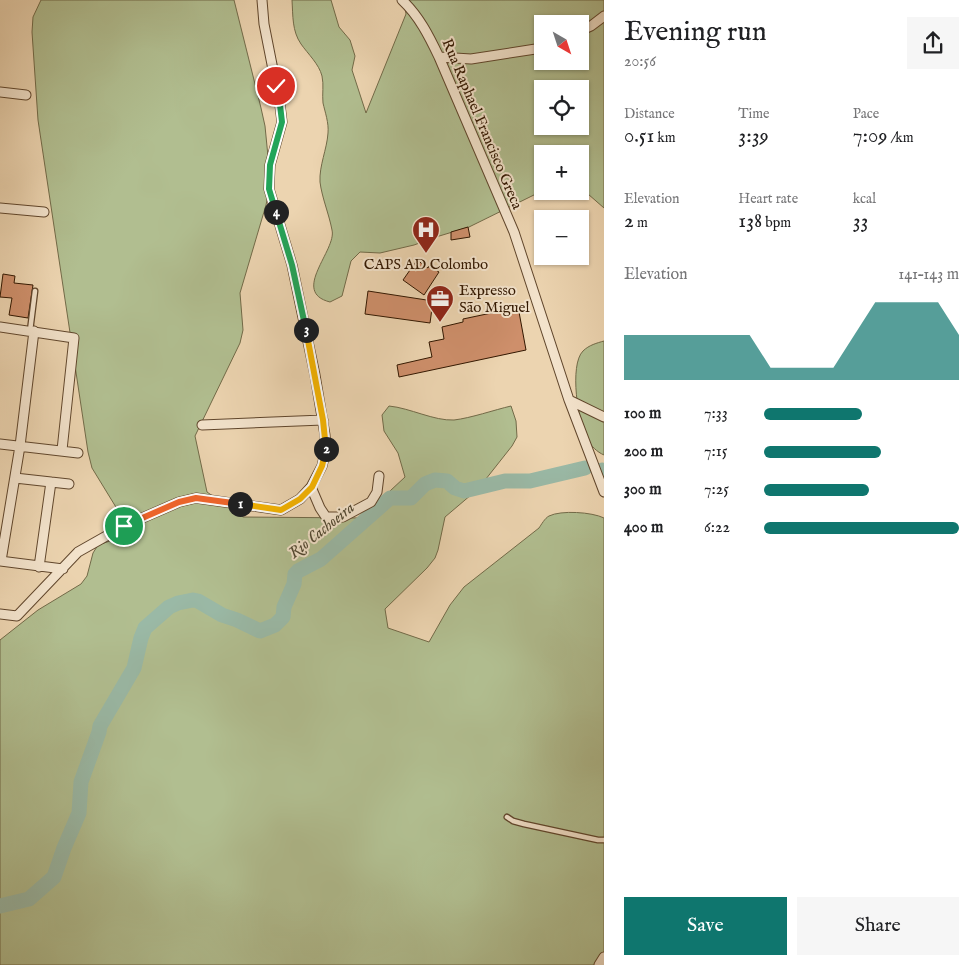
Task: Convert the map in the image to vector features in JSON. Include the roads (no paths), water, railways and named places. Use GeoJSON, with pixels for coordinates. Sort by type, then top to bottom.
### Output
{"type":"FeatureCollection","features":[{"type":"Feature","properties":{"kind":"street"},"geometry":{"type":"LineString","coordinates":[[0,614],[17,616],[78,552],[124,526],[179,502],[196,498],[281,510],[300,499],[312,487],[322,466],[326,449],[323,420],[292,265],[269,189],[270,165],[282,122],[264,24],[262,0]]}},
{"type":"Feature","properties":{"kind":"street","name":"Rua Raphael Francisco Greca"},"geometry":{"type":"LineString","coordinates":[[402,0],[410,7],[426,31],[514,232],[569,400],[604,492]]}},
{"type":"Feature","properties":{"kind":"street"},"geometry":{"type":"LineString","coordinates":[[589,27],[604,16]]}},
{"type":"Feature","properties":{"kind":"street"},"geometry":{"type":"LineString","coordinates":[[438,57],[471,59],[534,49]]}},
{"type":"Feature","properties":{"kind":"street"},"geometry":{"type":"LineString","coordinates":[[0,92],[26,95]]}},
{"type":"Feature","properties":{"kind":"street"},"geometry":{"type":"LineString","coordinates":[[0,208],[44,212]]}},
{"type":"Feature","properties":{"kind":"street"},"geometry":{"type":"LineString","coordinates":[[0,327],[74,338],[62,450]]}},
{"type":"Feature","properties":{"kind":"street"},"geometry":{"type":"LineString","coordinates":[[32,331],[20,446],[0,561],[63,569]]}},
{"type":"Feature","properties":{"kind":"street"},"geometry":{"type":"LineString","coordinates":[[569,400],[604,417]]}},
{"type":"Feature","properties":{"kind":"street"},"geometry":{"type":"LineString","coordinates":[[202,425],[323,420]]}},
{"type":"Feature","properties":{"kind":"street"},"geometry":{"type":"LineString","coordinates":[[0,444],[78,453]]}},
{"type":"Feature","properties":{"kind":"street"},"geometry":{"type":"LineString","coordinates":[[312,487],[320,508],[326,517],[343,517],[370,502],[377,492],[379,476]]}},
{"type":"Feature","properties":{"kind":"street"},"geometry":{"type":"LineString","coordinates":[[14,478],[69,484]]}},
{"type":"Feature","properties":{"kind":"street"},"geometry":{"type":"LineString","coordinates":[[39,567],[51,482]]}},
{"type":"Feature","properties":{"kind":"street"},"geometry":{"type":"LineString","coordinates":[[599,965],[604,957]]}},
{"type":"Feature","properties":{"kind":"lane"},"geometry":{"type":"LineString","coordinates":[[32,331],[35,291]]}},
{"type":"Feature","properties":{"kind":"lane"},"geometry":{"type":"LineString","coordinates":[[507,816],[513,821],[524,824],[604,840]]}},
{"type":"Feature","properties":{"kind":"waterway","name":"Rio Cachoeira"},"geometry":{"type":"LineString","coordinates":[[0,906],[29,899],[54,877],[79,813],[81,782],[100,726],[134,668],[145,628],[169,607],[178,603],[198,601],[222,615],[260,631],[275,625],[283,617],[284,607],[294,584],[295,574],[321,559],[390,498],[411,498],[425,484],[435,480],[447,481],[455,488],[464,491],[505,481],[530,481],[585,468]]}},
{"type":"Feature","properties":{"kind":"place","name":"CAPS AD Colombo"},"geometry":{"type":"Point","coordinates":[426,254]}},
{"type":"Feature","properties":{"kind":"place","name":"Expresso São Miguel"},"geometry":{"type":"Point","coordinates":[440,323]}}]}
